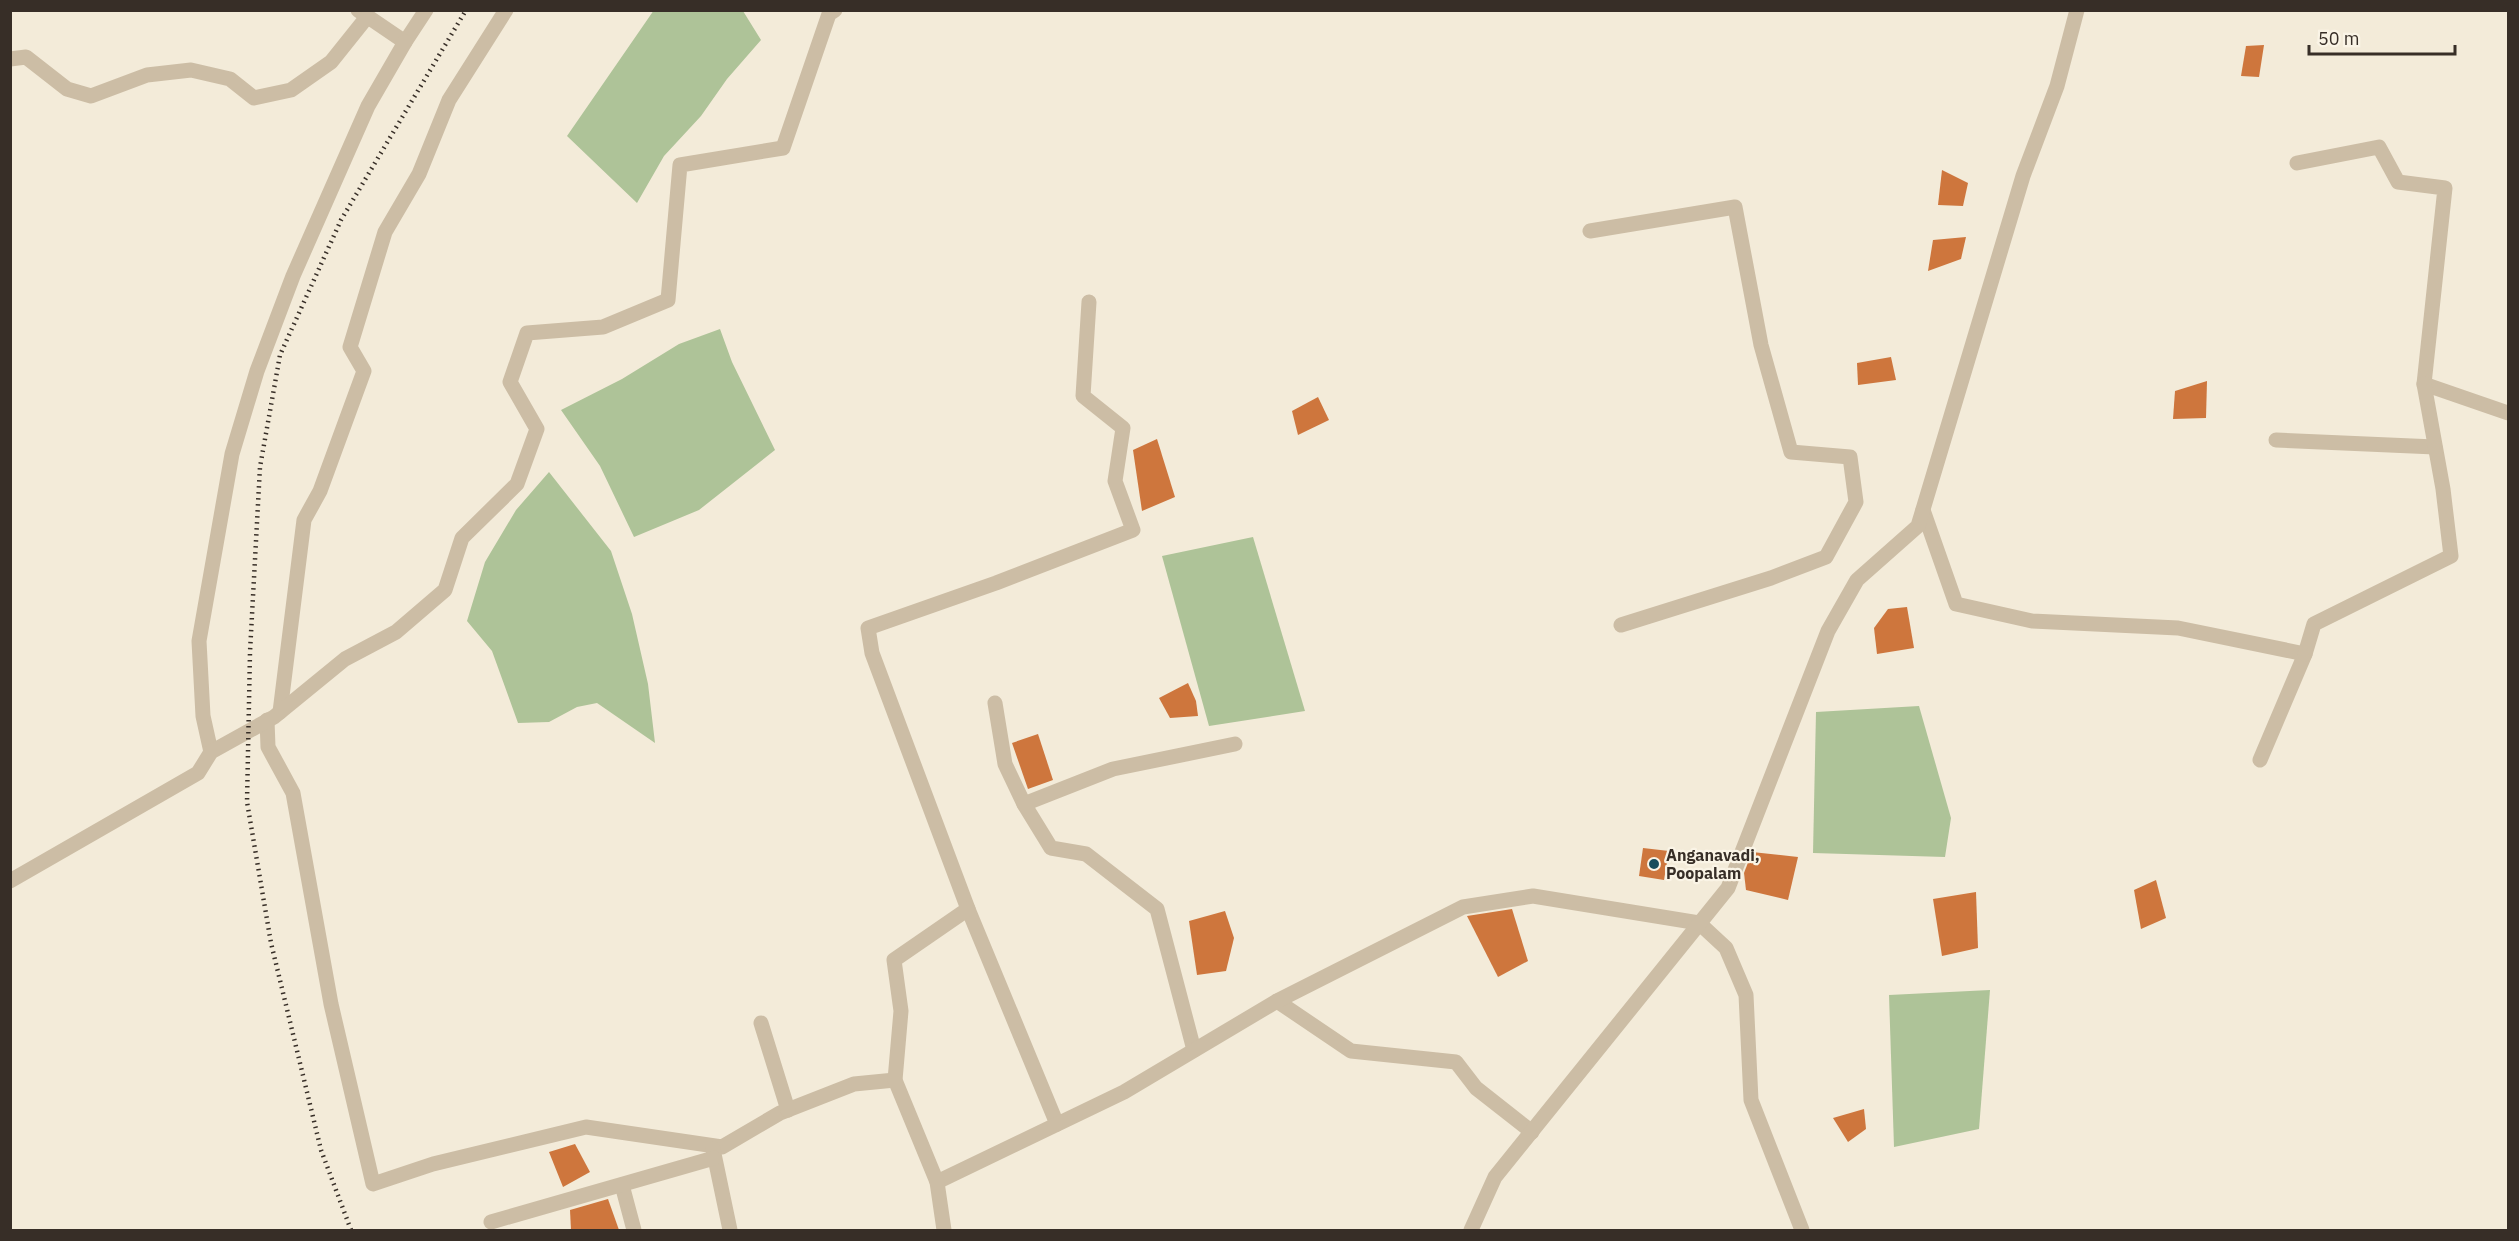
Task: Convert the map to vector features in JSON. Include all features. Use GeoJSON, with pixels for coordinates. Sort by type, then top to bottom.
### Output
{"type":"FeatureCollection","features":[{"type":"Feature","properties":{"kind":"street"},"geometry":{"type":"LineString","coordinates":[[211,752],[203,716],[199,641],[232,454],[257,371],[293,276],[368,106],[426,10]]}},
{"type":"Feature","properties":{"kind":"street"},"geometry":{"type":"LineString","coordinates":[[506,10],[449,100],[419,174],[385,232],[350,347],[364,371],[320,491],[304,520],[268,747],[293,793],[331,1004],[373,1184],[433,1164],[586,1126],[713,1152]]}},
{"type":"Feature","properties":{"kind":"street"},"geometry":{"type":"LineString","coordinates":[[10,881],[198,773],[211,752],[274,716],[345,658],[396,632],[445,590],[462,538],[517,484],[537,429],[510,382],[527,333],[603,327],[668,300],[680,165],[783,148],[829,15],[835,10]]}},
{"type":"Feature","properties":{"kind":"street"},"geometry":{"type":"LineString","coordinates":[[1471,1230],[1495,1177],[1728,888],[1828,631],[1857,580],[1917,526],[2023,176],[2056,86],[2077,10]]}},
{"type":"Feature","properties":{"kind":"street"},"geometry":{"type":"LineString","coordinates":[[10,59],[26,57],[67,89],[91,96],[147,75],[191,70],[230,79],[254,98],[291,90],[331,62],[362,14],[405,42]]}},
{"type":"Feature","properties":{"kind":"street"},"geometry":{"type":"LineString","coordinates":[[2260,760],[2305,654],[2314,624],[2451,556],[2443,489],[2424,384],[2445,188],[2398,182],[2379,147],[2297,163]]}},
{"type":"Feature","properties":{"kind":"street"},"geometry":{"type":"LineString","coordinates":[[1590,231],[1735,207],[1761,345],[1791,452],[1850,457],[1856,502],[1826,557],[1771,578],[1621,625]]}},
{"type":"Feature","properties":{"kind":"street"},"geometry":{"type":"LineString","coordinates":[[1057,1124],[968,909],[872,653],[868,628],[996,583],[1133,530],[1115,481],[1123,428],[1083,396],[1089,302]]}},
{"type":"Feature","properties":{"kind":"street"},"geometry":{"type":"LineString","coordinates":[[2424,384],[2508,413]]}},
{"type":"Feature","properties":{"kind":"street"},"geometry":{"type":"LineString","coordinates":[[2276,440],[2435,447]]}},
{"type":"Feature","properties":{"kind":"street"},"geometry":{"type":"LineString","coordinates":[[1923,510],[1956,603],[2032,621],[2178,628],[2305,654]]}},
{"type":"Feature","properties":{"kind":"street"},"geometry":{"type":"LineString","coordinates":[[995,703],[1005,764],[1024,804],[1052,848],[1086,854],[1157,909],[1194,1050]]}},
{"type":"Feature","properties":{"kind":"street"},"geometry":{"type":"LineString","coordinates":[[1024,804],[1113,770],[1235,744]]}},
{"type":"Feature","properties":{"kind":"street"},"geometry":{"type":"LineString","coordinates":[[937,1182],[1124,1092],[1277,1001],[1463,907],[1533,896],[1699,923],[1726,948],[1746,995],[1751,1100],[1802,1230]]}},
{"type":"Feature","properties":{"kind":"street"},"geometry":{"type":"LineString","coordinates":[[944,1230],[937,1182],[895,1080],[901,1011],[894,960],[968,909]]}},
{"type":"Feature","properties":{"kind":"street"},"geometry":{"type":"LineString","coordinates":[[1277,1001],[1351,1051],[1456,1062],[1476,1088],[1532,1132]]}},
{"type":"Feature","properties":{"kind":"street"},"geometry":{"type":"LineString","coordinates":[[760,1023],[788,1110]]}},
{"type":"Feature","properties":{"kind":"street"},"geometry":{"type":"LineString","coordinates":[[490,1222],[622,1185],[713,1152],[788,1110],[854,1084],[895,1080]]}},
{"type":"Feature","properties":{"kind":"street"},"geometry":{"type":"LineString","coordinates":[[713,1152],[730,1230]]}},
{"type":"Feature","properties":{"kind":"street"},"geometry":{"type":"LineString","coordinates":[[622,1185],[634,1230]]}},
{"type":"Feature","properties":{"kind":"green space"},"geometry":{"type":"Polygon","coordinates":[[[654,10],[743,11],[761,40],[727,79],[701,116],[664,156],[637,203],[567,136],[654,10]]]}},
{"type":"Feature","properties":{"kind":"green space"},"geometry":{"type":"Polygon","coordinates":[[[720,329],[732,362],[775,450],[699,510],[634,537],[600,466],[561,410],[622,379],[679,344],[720,329]]]}},
{"type":"Feature","properties":{"kind":"green space"},"geometry":{"type":"Polygon","coordinates":[[[549,472],[611,551],[632,614],[648,684],[655,743],[597,703],[577,707],[549,722],[518,723],[492,651],[467,621],[485,562],[516,510],[549,472]]]}},
{"type":"Feature","properties":{"kind":"green space"},"geometry":{"type":"Polygon","coordinates":[[[1253,537],[1305,711],[1209,726],[1162,556],[1253,537]]]}},
{"type":"Feature","properties":{"kind":"green space"},"geometry":{"type":"Polygon","coordinates":[[[1919,706],[1951,818],[1945,857],[1813,853],[1816,712],[1919,706]]]}},
{"type":"Feature","properties":{"kind":"green space"},"geometry":{"type":"Polygon","coordinates":[[[1990,990],[1979,1129],[1894,1147],[1889,995],[1990,990]]]}},
{"type":"Feature","properties":{"kind":"building"},"geometry":{"type":"Polygon","coordinates":[[[2264,45],[2259,77],[2241,76],[2246,46],[2264,45]]]}},
{"type":"Feature","properties":{"kind":"building"},"geometry":{"type":"Polygon","coordinates":[[[1942,170],[1968,183],[1963,206],[1938,205],[1942,170]]]}},
{"type":"Feature","properties":{"kind":"building"},"geometry":{"type":"Polygon","coordinates":[[[1966,237],[1961,259],[1928,271],[1933,240],[1966,237]]]}},
{"type":"Feature","properties":{"kind":"building"},"geometry":{"type":"Polygon","coordinates":[[[1891,357],[1896,380],[1858,385],[1857,363],[1891,357]]]}},
{"type":"Feature","properties":{"kind":"building"},"geometry":{"type":"Polygon","coordinates":[[[2207,381],[2206,418],[2173,419],[2175,391],[2207,381]]]}},
{"type":"Feature","properties":{"kind":"building"},"geometry":{"type":"Polygon","coordinates":[[[1318,397],[1329,420],[1298,435],[1292,411],[1318,397]]]}},
{"type":"Feature","properties":{"kind":"building"},"geometry":{"type":"Polygon","coordinates":[[[1157,439],[1175,497],[1142,511],[1133,450],[1157,439]]]}},
{"type":"Feature","properties":{"kind":"building"},"geometry":{"type":"Polygon","coordinates":[[[1907,607],[1914,648],[1877,654],[1874,628],[1888,609],[1907,607]]]}},
{"type":"Feature","properties":{"kind":"building"},"geometry":{"type":"Polygon","coordinates":[[[1188,683],[1196,701],[1198,716],[1170,718],[1159,698],[1188,683]]]}},
{"type":"Feature","properties":{"kind":"building"},"geometry":{"type":"Polygon","coordinates":[[[1038,734],[1053,780],[1028,789],[1012,743],[1038,734]]]}},
{"type":"Feature","properties":{"kind":"building","name":"Anganavadi, Poopalam"},"geometry":{"type":"Polygon","coordinates":[[[1643,848],[1669,851],[1664,880],[1639,876],[1643,848]]]}},
{"type":"Feature","properties":{"kind":"building"},"geometry":{"type":"Polygon","coordinates":[[[1752,852],[1798,857],[1788,900],[1746,890],[1744,873],[1752,852]]]}},
{"type":"Feature","properties":{"kind":"building"},"geometry":{"type":"Polygon","coordinates":[[[2156,880],[2166,918],[2141,929],[2134,890],[2156,880]]]}},
{"type":"Feature","properties":{"kind":"building"},"geometry":{"type":"Polygon","coordinates":[[[1976,892],[1978,948],[1942,956],[1933,899],[1976,892]]]}},
{"type":"Feature","properties":{"kind":"building"},"geometry":{"type":"Polygon","coordinates":[[[1512,909],[1528,961],[1498,977],[1467,916],[1512,909]]]}},
{"type":"Feature","properties":{"kind":"building"},"geometry":{"type":"Polygon","coordinates":[[[1225,911],[1234,938],[1226,971],[1197,975],[1189,921],[1225,911]]]}},
{"type":"Feature","properties":{"kind":"building"},"geometry":{"type":"Polygon","coordinates":[[[1864,1109],[1866,1129],[1848,1142],[1833,1118],[1864,1109]]]}},
{"type":"Feature","properties":{"kind":"building"},"geometry":{"type":"Polygon","coordinates":[[[575,1144],[590,1172],[563,1187],[549,1152],[575,1144]]]}},
{"type":"Feature","properties":{"kind":"building"},"geometry":{"type":"Polygon","coordinates":[[[608,1199],[619,1230],[571,1230],[570,1210],[608,1199]]]}},
{"type":"Feature","properties":{"kind":"railway"},"geometry":{"type":"LineString","coordinates":[[351,1230],[321,1150],[271,943],[247,802],[250,652],[260,467],[280,355],[341,220],[466,10]]}},
{"type":"Feature","properties":{"kind":"place","name":"Anganavadi, Poopalam"},"geometry":{"type":"Point","coordinates":[1654,864]}}]}
